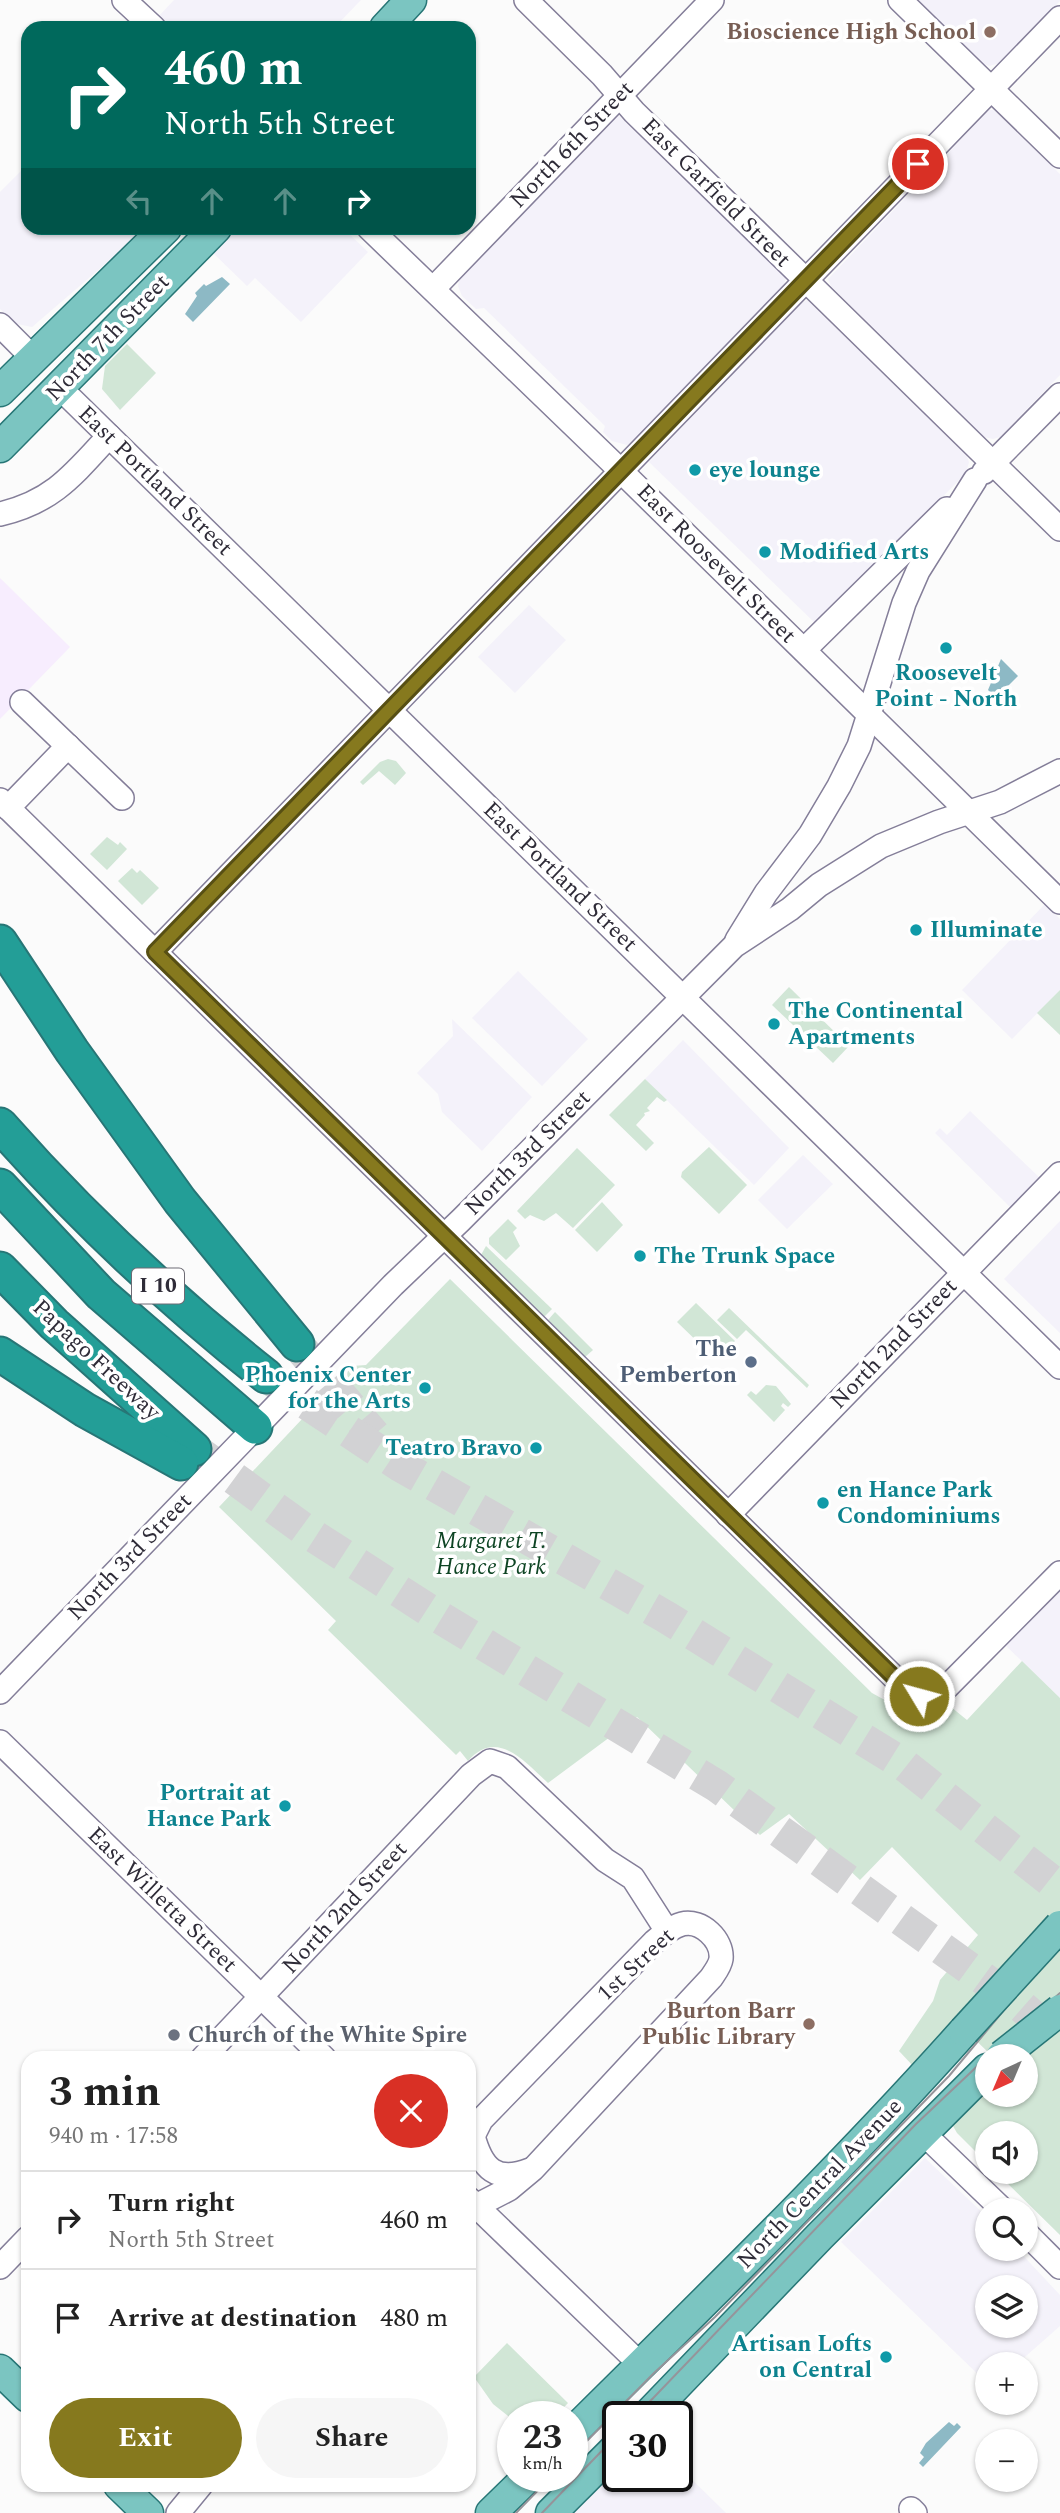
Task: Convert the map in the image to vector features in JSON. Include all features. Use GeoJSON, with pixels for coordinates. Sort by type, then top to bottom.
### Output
{"type":"FeatureCollection","features":[{"type":"Feature","properties":{"kind":"highway"},"geometry":{"type":"LineString","coordinates":[[0,942],[72,1051],[180,1201],[297,1344]]}},
{"type":"Feature","properties":{"kind":"highway","name":"I 10"},"geometry":{"type":"LineString","coordinates":[[0,1125],[134,1264],[194,1318],[266,1376]]}},
{"type":"Feature","properties":{"kind":"highway"},"geometry":{"type":"LineString","coordinates":[[0,1186],[101,1294],[248,1435]]}},
{"type":"Feature","properties":{"kind":"highway"},"geometry":{"type":"LineString","coordinates":[[0,1205],[94,1306],[248,1435]]}},
{"type":"Feature","properties":{"kind":"highway","name":"Papago Freeway"},"geometry":{"type":"LineString","coordinates":[[0,1269],[187,1456],[85,1410],[0,1354]]}},
{"type":"Feature","properties":{"kind":"main road"},"geometry":{"type":"LineString","coordinates":[[392,21],[411,0]]}},
{"type":"Feature","properties":{"kind":"main road","name":"North 7th Street"},"geometry":{"type":"LineString","coordinates":[[0,391],[159,235]]}},
{"type":"Feature","properties":{"kind":"main road","name":"North 7th Street"},"geometry":{"type":"LineString","coordinates":[[0,447],[209,235]]}},
{"type":"Feature","properties":{"kind":"main road"},"geometry":{"type":"LineString","coordinates":[[60,388],[57,366],[64,349],[94,313],[103,290]]}},
{"type":"Feature","properties":{"kind":"main road"},"geometry":{"type":"LineString","coordinates":[[0,428],[27,397],[33,381],[33,358]]}},
{"type":"Feature","properties":{"kind":"main road","name":"North Central Avenue"},"geometry":{"type":"LineString","coordinates":[[588,2417],[677,2332],[789,2216],[1060,1926]]}},
{"type":"Feature","properties":{"kind":"main road"},"geometry":{"type":"LineString","coordinates":[[1017,2044],[1060,2010]]}},
{"type":"Feature","properties":{"kind":"main road","name":"North Central Avenue"},"geometry":{"type":"LineString","coordinates":[[661,2401],[820,2236],[975,2081]]}},
{"type":"Feature","properties":{"kind":"main road"},"geometry":{"type":"LineString","coordinates":[[2,2375],[21,2391]]}},
{"type":"Feature","properties":{"kind":"main road"},"geometry":{"type":"LineString","coordinates":[[551,2513],[602,2462]]}},
{"type":"Feature","properties":{"kind":"main road"},"geometry":{"type":"LineString","coordinates":[[491,2513],[512,2492]]}},
{"type":"Feature","properties":{"kind":"street"},"geometry":{"type":"LineString","coordinates":[[124,0],[146,21]]}},
{"type":"Feature","properties":{"kind":"street","name":"East Garfield Street"},"geometry":{"type":"LineString","coordinates":[[526,0],[603,75],[634,113],[1060,529]]}},
{"type":"Feature","properties":{"kind":"street","name":"North 6th Street"},"geometry":{"type":"LineString","coordinates":[[433,289],[712,0]]}},
{"type":"Feature","properties":{"kind":"street"},"geometry":{"type":"LineString","coordinates":[[900,0],[1060,156]]}},
{"type":"Feature","properties":{"kind":"street"},"geometry":{"type":"LineString","coordinates":[[155,952],[1060,18]]}},
{"type":"Feature","properties":{"kind":"street","name":"East Roosevelt Street"},"geometry":{"type":"LineString","coordinates":[[376,235],[1060,902]]}},
{"type":"Feature","properties":{"kind":"street"},"geometry":{"type":"LineString","coordinates":[[0,325],[33,358]]}},
{"type":"Feature","properties":{"kind":"street","name":"East Portland Street"},"geometry":{"type":"LineString","coordinates":[[60,388],[1060,1367]]}},
{"type":"Feature","properties":{"kind":"street"},"geometry":{"type":"LineString","coordinates":[[803,650],[1060,395]]}},
{"type":"Feature","properties":{"kind":"street"},"geometry":{"type":"LineString","coordinates":[[0,514],[19,510],[68,482],[109,436]]}},
{"type":"Feature","properties":{"kind":"street","name":"North 3rd Street"},"geometry":{"type":"LineString","coordinates":[[734,946],[766,893],[810,835],[835,793],[859,746],[904,603],[918,570],[975,480]]}},
{"type":"Feature","properties":{"kind":"street"},"geometry":{"type":"LineString","coordinates":[[22,702],[122,798]]}},
{"type":"Feature","properties":{"kind":"street"},"geometry":{"type":"LineString","coordinates":[[68,746],[4,804],[905,1688],[919,1696],[929,1696],[944,1690],[1060,1573]]}},
{"type":"Feature","properties":{"kind":"street","name":"North 3rd Street"},"geometry":{"type":"LineString","coordinates":[[0,1692],[393,1285],[734,946],[790,909],[818,885],[881,846],[1000,802],[1060,771]]}},
{"type":"Feature","properties":{"kind":"street","name":"North 2nd Street"},"geometry":{"type":"LineString","coordinates":[[728,1515],[1060,1174]]}},
{"type":"Feature","properties":{"kind":"street","name":"East Willetta Street"},"geometry":{"type":"LineString","coordinates":[[0,1742],[317,2051]]}},
{"type":"Feature","properties":{"kind":"street","name":"North 2nd Street"},"geometry":{"type":"LineString","coordinates":[[210,2051],[471,1775],[490,1761],[507,1767],[605,1860],[633,1878],[667,1931]]}},
{"type":"Feature","properties":{"kind":"street","name":"1st Street"},"geometry":{"type":"LineString","coordinates":[[476,2130],[481,2120],[667,1931],[681,1924],[692,1923],[711,1934],[719,1944],[721,1962],[717,1971],[533,2169],[509,2189],[476,2204]]}},
{"type":"Feature","properties":{"kind":"street"},"geometry":{"type":"LineString","coordinates":[[924,2134],[991,2198]]}},
{"type":"Feature","properties":{"kind":"street","name":"1st Street"},"geometry":{"type":"LineString","coordinates":[[476,2151],[483,2163],[503,2175],[515,2175],[533,2169]]}},
{"type":"Feature","properties":{"kind":"street"},"geometry":{"type":"LineString","coordinates":[[476,2211],[640,2365]]}},
{"type":"Feature","properties":{"kind":"street"},"geometry":{"type":"LineString","coordinates":[[0,2267],[21,2245]]}},
{"type":"Feature","properties":{"kind":"street"},"geometry":{"type":"LineString","coordinates":[[1038,2245],[1060,2267]]}},
{"type":"Feature","properties":{"kind":"street"},"geometry":{"type":"LineString","coordinates":[[178,2513],[195,2492]]}},
{"type":"Feature","properties":{"kind":"shaded area"},"geometry":{"type":"Polygon","coordinates":[[[174,0],[361,0],[341,21],[161,21],[157,18],[174,0]]]}},
{"type":"Feature","properties":{"kind":"shaded area","name":"Bioscience High School"},"geometry":{"type":"Polygon","coordinates":[[[917,0],[1060,1],[1000,63],[989,66],[981,63],[917,0]]]}},
{"type":"Feature","properties":{"kind":"shaded area"},"geometry":{"type":"Polygon","coordinates":[[[989,110],[998,114],[1060,174],[1060,375],[1000,437],[993,439],[984,437],[831,286],[828,279],[989,110]]]}},
{"type":"Feature","properties":{"kind":"shaded area"},"geometry":{"type":"Polygon","coordinates":[[[618,115],[786,278],[783,287],[633,443],[627,445],[612,441],[603,432],[605,426],[484,308],[476,309],[462,296],[458,286],[460,275],[618,115]]]}},
{"type":"Feature","properties":{"kind":"shaded area"},"geometry":{"type":"Polygon","coordinates":[[[21,171],[21,235],[139,235],[32,327],[17,324],[0,309],[0,192],[21,171]]]}},
{"type":"Feature","properties":{"kind":"shaded area"},"geometry":{"type":"Polygon","coordinates":[[[226,235],[350,235],[368,252],[301,322],[255,278],[247,286],[211,251],[226,235]]]}},
{"type":"Feature","properties":{"kind":"shaded area"},"geometry":{"type":"Polygon","coordinates":[[[807,300],[966,454],[969,462],[966,473],[817,625],[649,462],[800,304],[807,300]]]}},
{"type":"Feature","properties":{"kind":"shaded area"},"geometry":{"type":"Polygon","coordinates":[[[0,578],[70,647],[0,719],[0,578]]]}},
{"type":"Feature","properties":{"kind":"shaded area"},"geometry":{"type":"Polygon","coordinates":[[[529,605],[566,640],[515,693],[478,657],[529,605]]]}},
{"type":"Feature","properties":{"kind":"shaded area"},"geometry":{"type":"Polygon","coordinates":[[[1045,904],[1060,919],[1060,990],[1012,1039],[962,990],[1045,904]]]}},
{"type":"Feature","properties":{"kind":"shaded area"},"geometry":{"type":"Polygon","coordinates":[[[518,971],[588,1039],[542,1086],[472,1018],[518,971]]]}},
{"type":"Feature","properties":{"kind":"shaded area"},"geometry":{"type":"Polygon","coordinates":[[[452,1019],[532,1097],[482,1151],[442,1112],[438,1094],[417,1073],[453,1036],[452,1019]]]}},
{"type":"Feature","properties":{"kind":"shaded area"},"geometry":{"type":"Polygon","coordinates":[[[683,1040],[789,1148],[754,1185],[645,1079],[683,1040]]]}},
{"type":"Feature","properties":{"kind":"shaded area"},"geometry":{"type":"Polygon","coordinates":[[[970,1111],[1040,1178],[1011,1208],[935,1133],[940,1128],[947,1135],[970,1111]]]}},
{"type":"Feature","properties":{"kind":"shaded area"},"geometry":{"type":"Polygon","coordinates":[[[803,1155],[833,1184],[787,1229],[758,1200],[803,1155]]]}},
{"type":"Feature","properties":{"kind":"shaded area"},"geometry":{"type":"Polygon","coordinates":[[[1060,1221],[1060,1333],[1004,1279],[1060,1221]]]}},
{"type":"Feature","properties":{"kind":"shaded area"},"geometry":{"type":"Polygon","coordinates":[[[1060,1587],[1060,1698],[1004,1644],[1060,1587]]]}},
{"type":"Feature","properties":{"kind":"shaded area"},"geometry":{"type":"Polygon","coordinates":[[[925,2158],[975,2206],[975,2261],[1028,2261],[1060,2295],[1060,2326],[1031,2352],[975,2352],[975,2371],[841,2242],[925,2158]]]}},
{"type":"Feature","properties":{"kind":"shaded area"},"geometry":{"type":"Polygon","coordinates":[[[693,2481],[726,2513],[572,2513],[602,2486],[602,2492],[693,2492],[693,2481]]]}},
{"type":"Feature","properties":{"kind":"green space"},"geometry":{"type":"Polygon","coordinates":[[[127,344],[156,373],[120,410],[102,389],[105,366],[127,344]]]}},
{"type":"Feature","properties":{"kind":"green space"},"geometry":{"type":"Polygon","coordinates":[[[388,759],[396,761],[406,773],[395,785],[379,771],[363,785],[360,782],[380,762],[388,759]]]}},
{"type":"Feature","properties":{"kind":"green space"},"geometry":{"type":"Polygon","coordinates":[[[107,837],[118,845],[120,842],[127,849],[107,870],[90,854],[107,837]]]}},
{"type":"Feature","properties":{"kind":"green space"},"geometry":{"type":"Polygon","coordinates":[[[132,868],[137,873],[140,870],[159,888],[142,905],[118,881],[132,868]]]}},
{"type":"Feature","properties":{"kind":"green space"},"geometry":{"type":"Polygon","coordinates":[[[789,987],[849,1046],[833,1063],[772,1005],[789,987]]]}},
{"type":"Feature","properties":{"kind":"green space"},"geometry":{"type":"Polygon","coordinates":[[[1060,990],[1060,1035],[1037,1013],[1060,990]]]}},
{"type":"Feature","properties":{"kind":"green space"},"geometry":{"type":"Polygon","coordinates":[[[645,1079],[667,1100],[664,1102],[657,1097],[647,1108],[650,1111],[644,1113],[636,1125],[654,1143],[646,1151],[609,1115],[645,1079]]]}},
{"type":"Feature","properties":{"kind":"green space"},"geometry":{"type":"Polygon","coordinates":[[[709,1147],[747,1185],[719,1214],[681,1177],[682,1172],[709,1147]]]}},
{"type":"Feature","properties":{"kind":"green space"},"geometry":{"type":"Polygon","coordinates":[[[577,1148],[615,1185],[573,1228],[556,1213],[544,1221],[530,1215],[525,1219],[517,1211],[577,1148]]]}},
{"type":"Feature","properties":{"kind":"green space"},"geometry":{"type":"Polygon","coordinates":[[[602,1202],[623,1225],[597,1252],[575,1230],[602,1202]]]}},
{"type":"Feature","properties":{"kind":"green space"},"geometry":{"type":"Polygon","coordinates":[[[508,1219],[517,1228],[513,1232],[520,1246],[506,1260],[489,1244],[489,1238],[508,1219]]]}},
{"type":"Feature","properties":{"kind":"green space"},"geometry":{"type":"Polygon","coordinates":[[[486,1246],[552,1309],[544,1317],[481,1255],[486,1246]]]}},
{"type":"Feature","properties":{"kind":"green space","name":"Margaret T. Hance Park"},"geometry":{"type":"Polygon","coordinates":[[[450,1279],[872,1693],[901,1708],[919,1713],[951,1707],[967,1720],[1022,1661],[1060,1698],[1060,2235],[1038,2213],[1038,2198],[1022,2198],[1008,2184],[1038,2184],[1038,2121],[975,2121],[975,2151],[953,2126],[975,2104],[975,2107],[1038,2107],[1038,2044],[980,2044],[957,2022],[914,2067],[899,2051],[933,2001],[940,1980],[978,1935],[892,1847],[860,1880],[789,1814],[760,1835],[637,1717],[548,1783],[521,1758],[500,1748],[490,1747],[479,1751],[468,1761],[460,1751],[456,1755],[328,1630],[336,1621],[219,1507],[352,1366],[366,1365],[450,1279]]]}},
{"type":"Feature","properties":{"kind":"green space"},"geometry":{"type":"Polygon","coordinates":[[[696,1303],[735,1341],[722,1354],[709,1346],[705,1349],[677,1322],[696,1303]]]}},
{"type":"Feature","properties":{"kind":"green space"},"geometry":{"type":"Polygon","coordinates":[[[729,1308],[809,1385],[807,1388],[746,1330],[737,1339],[717,1320],[729,1308]]]}},
{"type":"Feature","properties":{"kind":"green space"},"geometry":{"type":"Polygon","coordinates":[[[555,1312],[593,1350],[585,1357],[548,1320],[555,1312]]]}},
{"type":"Feature","properties":{"kind":"green space"},"geometry":{"type":"Polygon","coordinates":[[[766,1385],[776,1386],[791,1404],[788,1407],[783,1403],[781,1406],[785,1410],[774,1422],[747,1395],[751,1391],[756,1395],[766,1385]]]}},
{"type":"Feature","properties":{"kind":"green space"},"geometry":{"type":"Polygon","coordinates":[[[507,2343],[566,2401],[497,2401],[497,2407],[476,2380],[476,2375],[507,2343]]]}},
{"type":"Feature","properties":{"kind":"water"},"geometry":{"type":"Polygon","coordinates":[[[222,277],[230,284],[193,322],[185,314],[197,296],[195,293],[204,284],[206,286],[222,277]]]}},
{"type":"Feature","properties":{"kind":"water"},"geometry":{"type":"Polygon","coordinates":[[[1001,659],[1018,676],[996,698],[988,690],[1001,659]]]}},
{"type":"Feature","properties":{"kind":"water"},"geometry":{"type":"Polygon","coordinates":[[[949,2422],[954,2426],[957,2423],[961,2427],[923,2467],[919,2463],[924,2457],[920,2453],[926,2443],[949,2422]]]}},
{"type":"Feature","properties":{"kind":"tunnel"},"geometry":{"type":"LineString","coordinates":[[297,1344],[374,1435]]}},
{"type":"Feature","properties":{"kind":"tunnel"},"geometry":{"type":"LineString","coordinates":[[266,1376],[401,1466],[666,1617],[903,1764],[1060,1888]]}},
{"type":"Feature","properties":{"kind":"tunnel"},"geometry":{"type":"LineString","coordinates":[[194,1449],[309,1533],[441,1618],[717,1786],[1020,2005],[1060,2040]]}},
{"type":"Feature","properties":{"kind":"tram line"},"geometry":{"type":"LineString","coordinates":[[588,2440],[654,2373],[715,2317],[949,2076],[1060,1943]]}},
{"type":"Feature","properties":{"kind":"tram line"},"geometry":{"type":"LineString","coordinates":[[1002,2044],[1060,1993]]}},
{"type":"Feature","properties":{"kind":"tram line"},"geometry":{"type":"LineString","coordinates":[[650,2401],[916,2124],[975,2068]]}},
{"type":"Feature","properties":{"kind":"tram line"},"geometry":{"type":"LineString","coordinates":[[542,2513],[602,2451]]}},
{"type":"Feature","properties":{"kind":"tram line"},"geometry":{"type":"LineString","coordinates":[[516,2513],[536,2492]]}},
{"type":"Feature","properties":{"kind":"place","name":"Bioscience High School"},"geometry":{"type":"Point","coordinates":[990,32]}},
{"type":"Feature","properties":{"kind":"place","name":"eye lounge"},"geometry":{"type":"Point","coordinates":[695,470]}},
{"type":"Feature","properties":{"kind":"place","name":"Modified Arts"},"geometry":{"type":"Point","coordinates":[765,552]}},
{"type":"Feature","properties":{"kind":"place","name":"Roosevelt Point - North"},"geometry":{"type":"Point","coordinates":[946,648]}},
{"type":"Feature","properties":{"kind":"place","name":"Illuminate"},"geometry":{"type":"Point","coordinates":[916,930]}},
{"type":"Feature","properties":{"kind":"place","name":"The Continental Apartments"},"geometry":{"type":"Point","coordinates":[774,1024]}},
{"type":"Feature","properties":{"kind":"place","name":"The Trunk Space"},"geometry":{"type":"Point","coordinates":[640,1256]}},
{"type":"Feature","properties":{"kind":"place","name":"The Pemberton"},"geometry":{"type":"Point","coordinates":[751,1362]}},
{"type":"Feature","properties":{"kind":"place","name":"Phoenix Center for the Arts"},"geometry":{"type":"Point","coordinates":[425,1388]}},
{"type":"Feature","properties":{"kind":"place","name":"Teatro Bravo"},"geometry":{"type":"Point","coordinates":[536,1448]}},
{"type":"Feature","properties":{"kind":"place","name":"en Hance Park Condominiums"},"geometry":{"type":"Point","coordinates":[823,1503]}},
{"type":"Feature","properties":{"kind":"place","name":"Portrait at Hance Park"},"geometry":{"type":"Point","coordinates":[285,1806]}},
{"type":"Feature","properties":{"kind":"place","name":"Burton Barr Public Library"},"geometry":{"type":"Point","coordinates":[809,2024]}},
{"type":"Feature","properties":{"kind":"place","name":"Church of the White Spire"},"geometry":{"type":"Point","coordinates":[174,2035]}},
{"type":"Feature","properties":{"kind":"place","name":"Artisan Lofts on Central"},"geometry":{"type":"Point","coordinates":[886,2357]}},
{"type":"Feature","properties":{"kind":"route"},"geometry":{"type":"LineString","coordinates":[[918,164],[155,952],[905,1688],[919,1696]]}}]}
